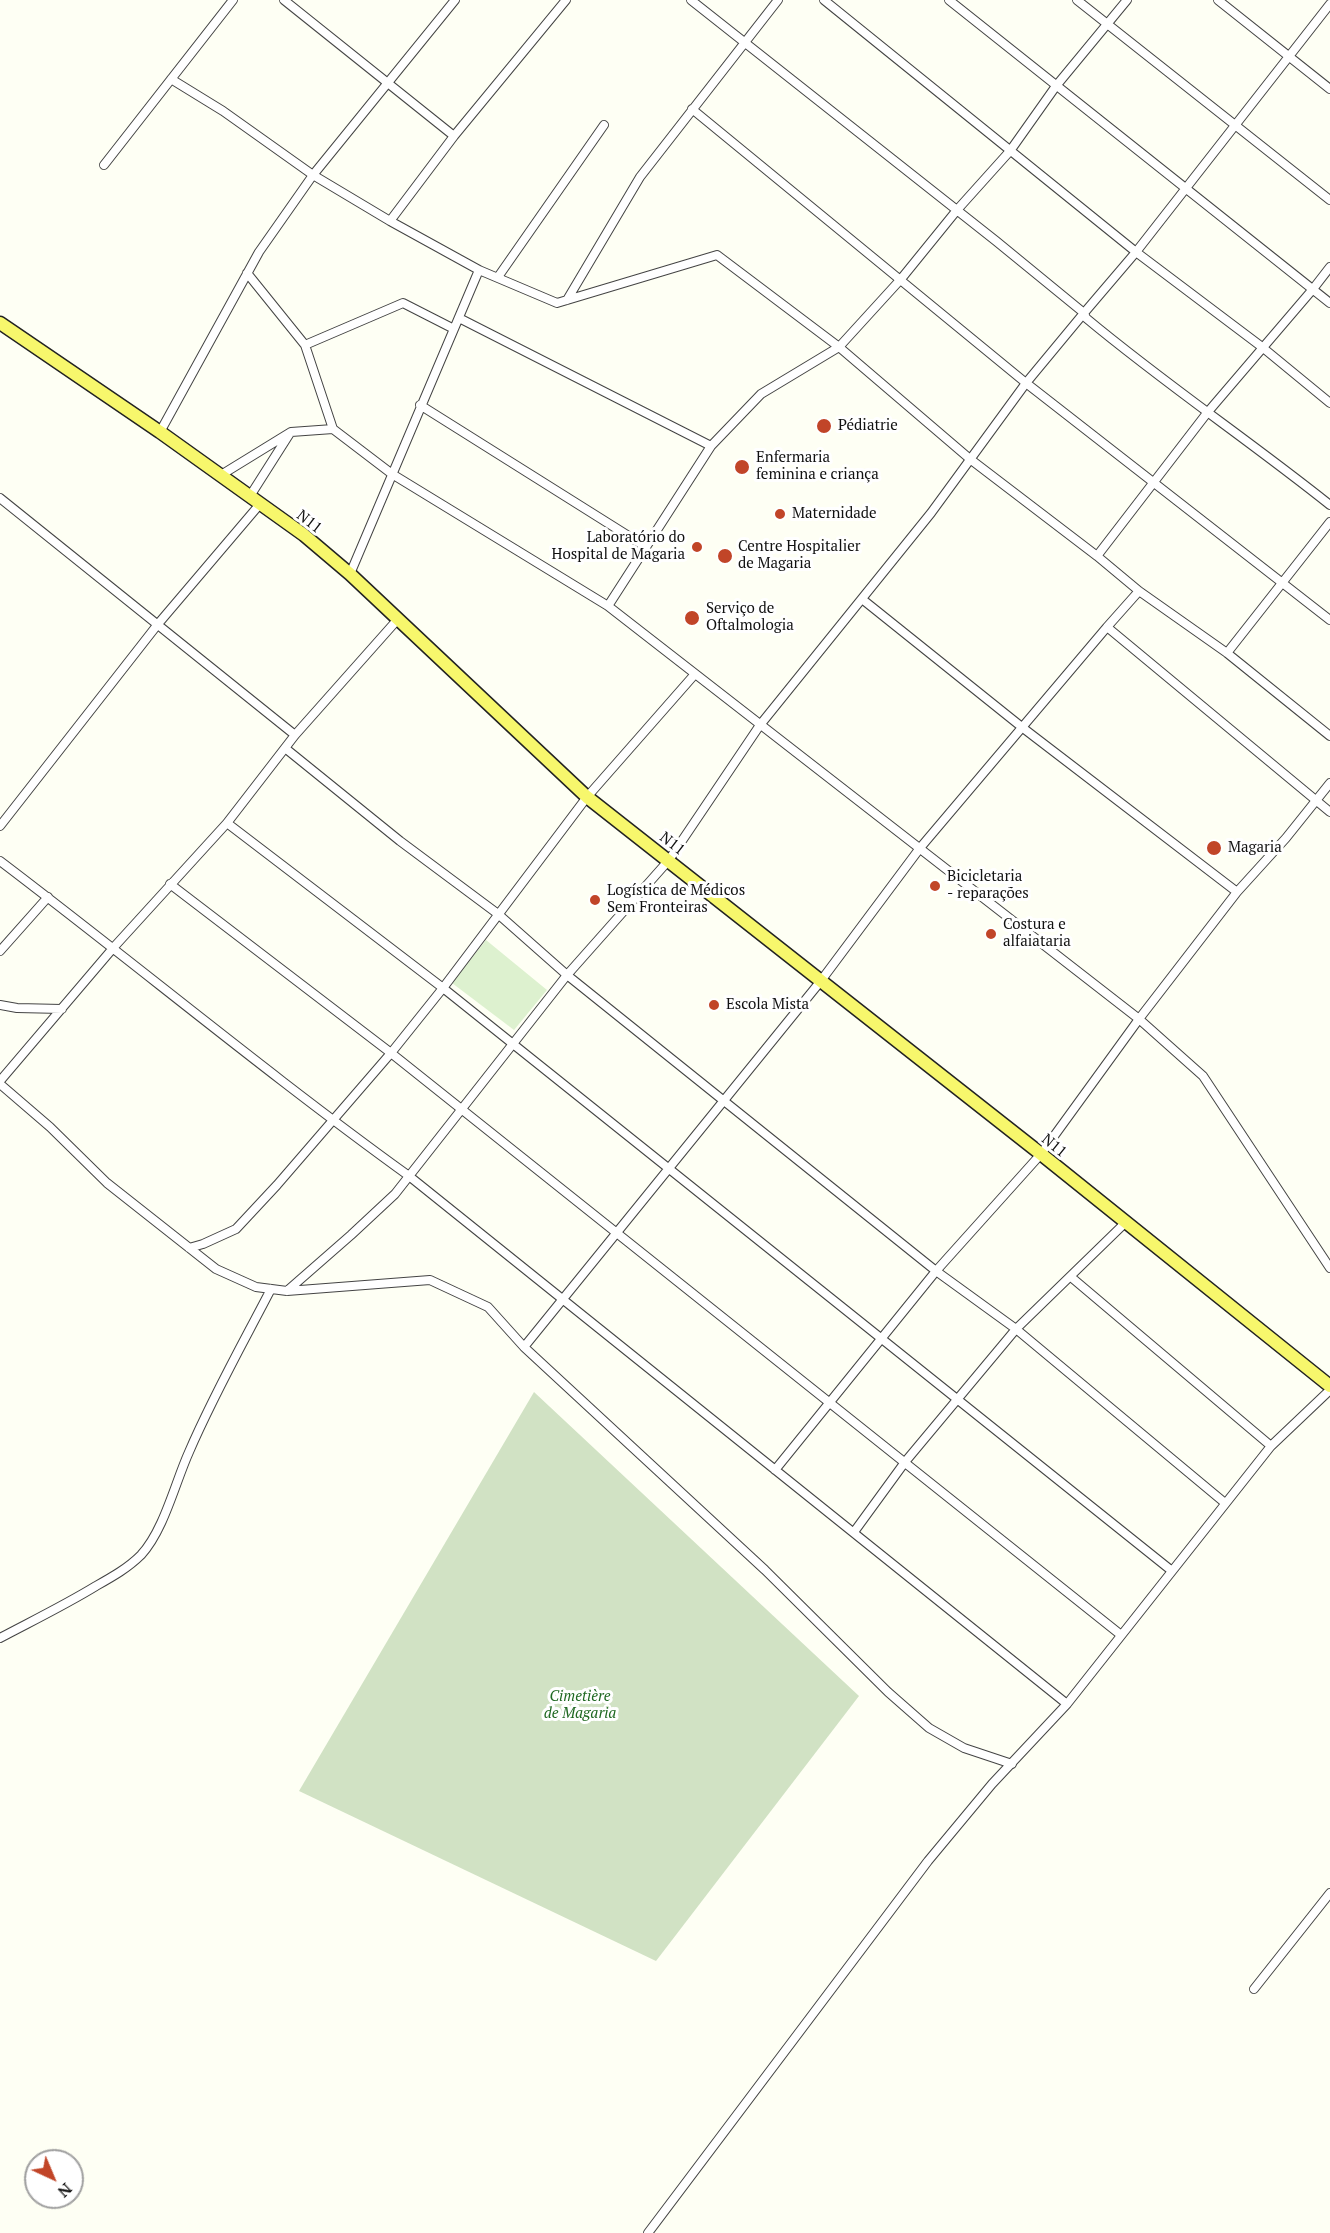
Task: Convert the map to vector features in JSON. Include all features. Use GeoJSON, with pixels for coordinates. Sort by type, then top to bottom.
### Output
{"type":"FeatureCollection","features":[{"type":"Feature","properties":{"kind":"main road","name":"N11"},"geometry":{"type":"LineString","coordinates":[[0,323],[256,500],[350,574],[587,797],[1041,1154],[1330,1388]]}},
{"type":"Feature","properties":{"kind":"street"},"geometry":{"type":"LineString","coordinates":[[104,165],[233,0]]}},
{"type":"Feature","properties":{"kind":"street"},"geometry":{"type":"LineString","coordinates":[[284,0],[454,136]]}},
{"type":"Feature","properties":{"kind":"street"},"geometry":{"type":"LineString","coordinates":[[160,432],[259,252],[313,175],[455,0]]}},
{"type":"Feature","properties":{"kind":"street"},"geometry":{"type":"LineString","coordinates":[[390,221],[454,136],[566,0]]}},
{"type":"Feature","properties":{"kind":"street"},"geometry":{"type":"LineString","coordinates":[[691,0],[957,210],[1083,312],[1086,318],[1148,369],[1279,464],[1330,505]]}},
{"type":"Feature","properties":{"kind":"street"},"geometry":{"type":"LineString","coordinates":[[567,300],[640,177],[778,0]]}},
{"type":"Feature","properties":{"kind":"street"},"geometry":{"type":"LineString","coordinates":[[824,0],[1136,252],[1262,347],[1330,403]]}},
{"type":"Feature","properties":{"kind":"street"},"geometry":{"type":"LineString","coordinates":[[949,0],[1330,303]]}},
{"type":"Feature","properties":{"kind":"street"},"geometry":{"type":"LineString","coordinates":[[1077,0],[1330,200]]}},
{"type":"Feature","properties":{"kind":"street"},"geometry":{"type":"LineString","coordinates":[[608,606],[711,446],[761,394],[839,347],[901,279],[957,210],[1010,151],[1056,86],[1127,0]]}},
{"type":"Feature","properties":{"kind":"street"},"geometry":{"type":"LineString","coordinates":[[1218,0],[1330,89]]}},
{"type":"Feature","properties":{"kind":"street"},"geometry":{"type":"LineString","coordinates":[[287,1291],[395,1194],[567,975],[669,860],[760,725],[931,513],[1026,383],[1083,312],[1136,252],[1330,4]]}},
{"type":"Feature","properties":{"kind":"street"},"geometry":{"type":"LineString","coordinates":[[171,79],[223,111],[313,175],[390,221],[478,270],[557,303],[717,255],[839,347],[970,459],[1139,591],[1227,653],[1330,736]]}},
{"type":"Feature","properties":{"kind":"street"},"geometry":{"type":"LineString","coordinates":[[692,109],[1026,383],[1330,620]]}},
{"type":"Feature","properties":{"kind":"street"},"geometry":{"type":"LineString","coordinates":[[498,277],[604,125]]}},
{"type":"Feature","properties":{"kind":"street"},"geometry":{"type":"LineString","coordinates":[[1097,556],[1207,413],[1330,267]]}},
{"type":"Feature","properties":{"kind":"street"},"geometry":{"type":"LineString","coordinates":[[350,574],[478,270]]}},
{"type":"Feature","properties":{"kind":"street"},"geometry":{"type":"LineString","coordinates":[[247,273],[305,345],[333,429],[392,474],[608,606],[1139,1019],[1203,1076],[1330,1268]]}},
{"type":"Feature","properties":{"kind":"street"},"geometry":{"type":"LineString","coordinates":[[305,345],[403,303],[454,329]]}},
{"type":"Feature","properties":{"kind":"street"},"geometry":{"type":"LineString","coordinates":[[459,318],[711,446]]}},
{"type":"Feature","properties":{"kind":"street"},"geometry":{"type":"LineString","coordinates":[[420,405],[646,547]]}},
{"type":"Feature","properties":{"kind":"street"},"geometry":{"type":"LineString","coordinates":[[221,475],[291,432],[333,429]]}},
{"type":"Feature","properties":{"kind":"street"},"geometry":{"type":"LineString","coordinates":[[0,826],[256,500],[291,432]]}},
{"type":"Feature","properties":{"kind":"street"},"geometry":{"type":"LineString","coordinates":[[0,498],[295,735]]}},
{"type":"Feature","properties":{"kind":"street"},"geometry":{"type":"LineString","coordinates":[[1227,653],[1330,522]]}},
{"type":"Feature","properties":{"kind":"street"},"geometry":{"type":"LineString","coordinates":[[524,1347],[820,982],[920,848],[1139,591]]}},
{"type":"Feature","properties":{"kind":"street"},"geometry":{"type":"LineString","coordinates":[[862,599],[1023,728],[1237,892]]}},
{"type":"Feature","properties":{"kind":"street"},"geometry":{"type":"LineString","coordinates":[[398,619],[295,735],[226,823],[114,947],[0,1082],[107,1183],[216,1269],[256,1287],[287,1291],[429,1280],[488,1306],[524,1347],[765,1570],[888,1692],[929,1728],[964,1749],[1012,1764]]}},
{"type":"Feature","properties":{"kind":"street"},"geometry":{"type":"LineString","coordinates":[[1107,627],[1330,812]]}},
{"type":"Feature","properties":{"kind":"street"},"geometry":{"type":"LineString","coordinates":[[189,1248],[236,1229],[333,1121],[443,988],[587,797],[695,674]]}},
{"type":"Feature","properties":{"kind":"street"},"geometry":{"type":"LineString","coordinates":[[285,748],[400,841],[498,914],[567,975],[936,1271],[1016,1329],[1226,1503]]}},
{"type":"Feature","properties":{"kind":"street"},"geometry":{"type":"LineString","coordinates":[[775,1470],[936,1271],[1041,1154],[1139,1019],[1237,892],[1286,838],[1330,783]]}},
{"type":"Feature","properties":{"kind":"street"},"geometry":{"type":"LineString","coordinates":[[226,823],[443,988],[1172,1571]]}},
{"type":"Feature","properties":{"kind":"street"},"geometry":{"type":"LineString","coordinates":[[0,861],[114,947],[333,1121],[409,1176],[1067,1704]]}},
{"type":"Feature","properties":{"kind":"street"},"geometry":{"type":"LineString","coordinates":[[170,884],[391,1053],[1121,1635]]}},
{"type":"Feature","properties":{"kind":"street"},"geometry":{"type":"LineString","coordinates":[[0,951],[48,897]]}},
{"type":"Feature","properties":{"kind":"street"},"geometry":{"type":"LineString","coordinates":[[0,1005],[17,1008],[62,1009]]}},
{"type":"Feature","properties":{"kind":"street"},"geometry":{"type":"LineString","coordinates":[[854,1532],[905,1462],[1016,1329],[1125,1223]]}},
{"type":"Feature","properties":{"kind":"street"},"geometry":{"type":"LineString","coordinates":[[1071,1277],[1271,1446]]}},
{"type":"Feature","properties":{"kind":"street"},"geometry":{"type":"LineString","coordinates":[[0,1638],[69,1602],[126,1568],[151,1542],[189,1450],[221,1383],[271,1289]]}},
{"type":"Feature","properties":{"kind":"street"},"geometry":{"type":"LineString","coordinates":[[648,2233],[928,1861],[992,1784],[1067,1704],[1271,1446],[1330,1388]]}},
{"type":"Feature","properties":{"kind":"street"},"geometry":{"type":"LineString","coordinates":[[1254,1989],[1330,1893]]}},
{"type":"Feature","properties":{"kind":"green space"},"geometry":{"type":"Polygon","coordinates":[[[486,940],[547,990],[514,1030],[452,983],[486,940]]]}},
{"type":"Feature","properties":{"kind":"green space","name":"Cimetière de Magaria"},"geometry":{"type":"Polygon","coordinates":[[[534,1392],[859,1696],[656,1961],[299,1791],[534,1392]]]}},
{"type":"Feature","properties":{"kind":"place","name":"Pédiatrie"},"geometry":{"type":"Point","coordinates":[824,426]}},
{"type":"Feature","properties":{"kind":"place","name":"Enfermaria feminina e criança"},"geometry":{"type":"Point","coordinates":[742,467]}},
{"type":"Feature","properties":{"kind":"place","name":"Maternidade"},"geometry":{"type":"Point","coordinates":[780,514]}},
{"type":"Feature","properties":{"kind":"place","name":"Laboratório do Hospital de Magaria"},"geometry":{"type":"Point","coordinates":[697,547]}},
{"type":"Feature","properties":{"kind":"place","name":"Centre Hospitalier de Magaria"},"geometry":{"type":"Point","coordinates":[725,556]}},
{"type":"Feature","properties":{"kind":"place","name":"Serviço de Oftalmologia"},"geometry":{"type":"Point","coordinates":[692,618]}},
{"type":"Feature","properties":{"kind":"place","name":"Magaria"},"geometry":{"type":"Point","coordinates":[1214,848]}},
{"type":"Feature","properties":{"kind":"place","name":"Bicicletaria - reparações"},"geometry":{"type":"Point","coordinates":[935,886]}},
{"type":"Feature","properties":{"kind":"place","name":"Logística de Médicos Sem Fronteiras"},"geometry":{"type":"Point","coordinates":[595,900]}},
{"type":"Feature","properties":{"kind":"place","name":"Costura e alfaiataria"},"geometry":{"type":"Point","coordinates":[991,934]}},
{"type":"Feature","properties":{"kind":"place","name":"Escola Mista"},"geometry":{"type":"Point","coordinates":[714,1005]}}]}
